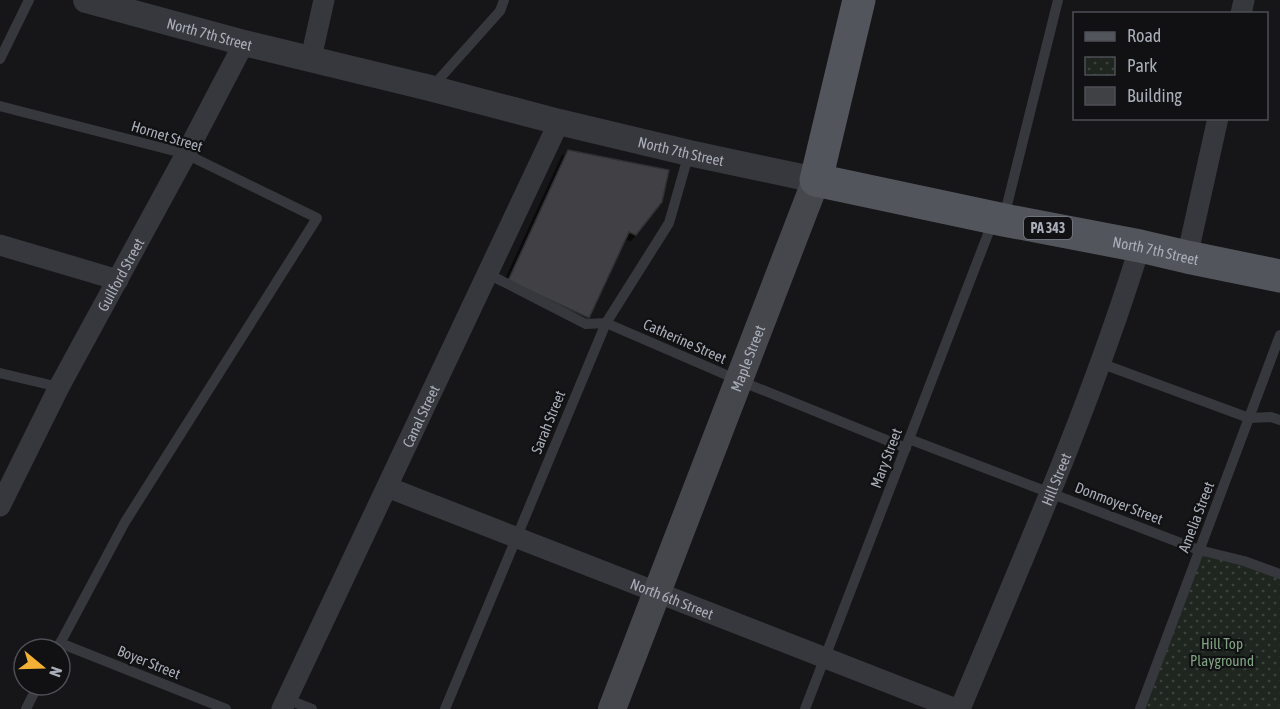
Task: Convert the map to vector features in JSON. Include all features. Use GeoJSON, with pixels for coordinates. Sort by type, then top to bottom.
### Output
{"type":"FeatureCollection","features":[{"type":"Feature","properties":{"kind":"main road","name":"Maple Street"},"geometry":{"type":"LineString","coordinates":[[612,709],[816,180],[859,0]]}},
{"type":"Feature","properties":{"kind":"main road","name":"North 7th Street"},"geometry":{"type":"LineString","coordinates":[[816,180],[1280,276]]}},
{"type":"Feature","properties":{"kind":"street","name":"North 7th Street"},"geometry":{"type":"LineString","coordinates":[[86,0],[244,44],[311,58],[560,122],[816,180]]}},
{"type":"Feature","properties":{"kind":"street"},"geometry":{"type":"LineString","coordinates":[[311,58],[324,0]]}},
{"type":"Feature","properties":{"kind":"street","name":"Guilford Street"},"geometry":{"type":"LineString","coordinates":[[2,500],[59,387],[244,44]]}},
{"type":"Feature","properties":{"kind":"street"},"geometry":{"type":"LineString","coordinates":[[1187,257],[1218,120]]}},
{"type":"Feature","properties":{"kind":"street","name":"Canal Street"},"geometry":{"type":"LineString","coordinates":[[284,704],[560,122]]}},
{"type":"Feature","properties":{"kind":"street"},"geometry":{"type":"LineString","coordinates":[[0,245],[118,280]]}},
{"type":"Feature","properties":{"kind":"street","name":"Hill Street"},"geometry":{"type":"LineString","coordinates":[[958,709],[1076,430],[1119,313],[1140,246]]}},
{"type":"Feature","properties":{"kind":"street","name":"North 6th Street"},"geometry":{"type":"LineString","coordinates":[[387,487],[958,709]]}},
{"type":"Feature","properties":{"kind":"lane"},"geometry":{"type":"LineString","coordinates":[[0,59],[29,0]]}},
{"type":"Feature","properties":{"kind":"lane"},"geometry":{"type":"LineString","coordinates":[[430,88],[500,11],[504,0]]}},
{"type":"Feature","properties":{"kind":"lane","name":"Mary Street"},"geometry":{"type":"LineString","coordinates":[[806,709],[907,444],[999,219],[1058,0]]}},
{"type":"Feature","properties":{"kind":"lane","name":"Hornet Street"},"geometry":{"type":"LineString","coordinates":[[0,106],[186,154],[317,218],[125,522],[64,637]]}},
{"type":"Feature","properties":{"kind":"lane","name":"Sarah Street"},"geometry":{"type":"LineString","coordinates":[[445,709],[606,323],[669,223],[689,153]]}},
{"type":"Feature","properties":{"kind":"lane","name":"Catherine Street"},"geometry":{"type":"LineString","coordinates":[[488,274],[586,324],[606,323],[738,380],[907,444],[1051,492]]}},
{"type":"Feature","properties":{"kind":"lane","name":"Amelia Street"},"geometry":{"type":"LineString","coordinates":[[1140,709],[1280,335]]}},
{"type":"Feature","properties":{"kind":"lane"},"geometry":{"type":"LineString","coordinates":[[1101,363],[1249,418],[1271,417],[1280,420]]}},
{"type":"Feature","properties":{"kind":"lane"},"geometry":{"type":"LineString","coordinates":[[0,373],[59,387]]}},
{"type":"Feature","properties":{"kind":"lane","name":"Donmoyer Street"},"geometry":{"type":"LineString","coordinates":[[1051,492],[1199,550],[1244,561],[1280,574]]}},
{"type":"Feature","properties":{"kind":"lane","name":"Boyer Street"},"geometry":{"type":"LineString","coordinates":[[72,651],[226,709]]}},
{"type":"Feature","properties":{"kind":"lane"},"geometry":{"type":"LineString","coordinates":[[284,704],[312,709]]}},
{"type":"Feature","properties":{"kind":"green space","name":"Hill Top Playground"},"geometry":{"type":"Polygon","coordinates":[[[1199,550],[1280,576],[1280,709],[1140,709],[1199,550]]]}},
{"type":"Feature","properties":{"kind":"building"},"geometry":{"type":"Polygon","coordinates":[[[568,150],[669,170],[662,202],[636,235],[629,232],[589,318],[508,281],[568,150]]]}}]}
